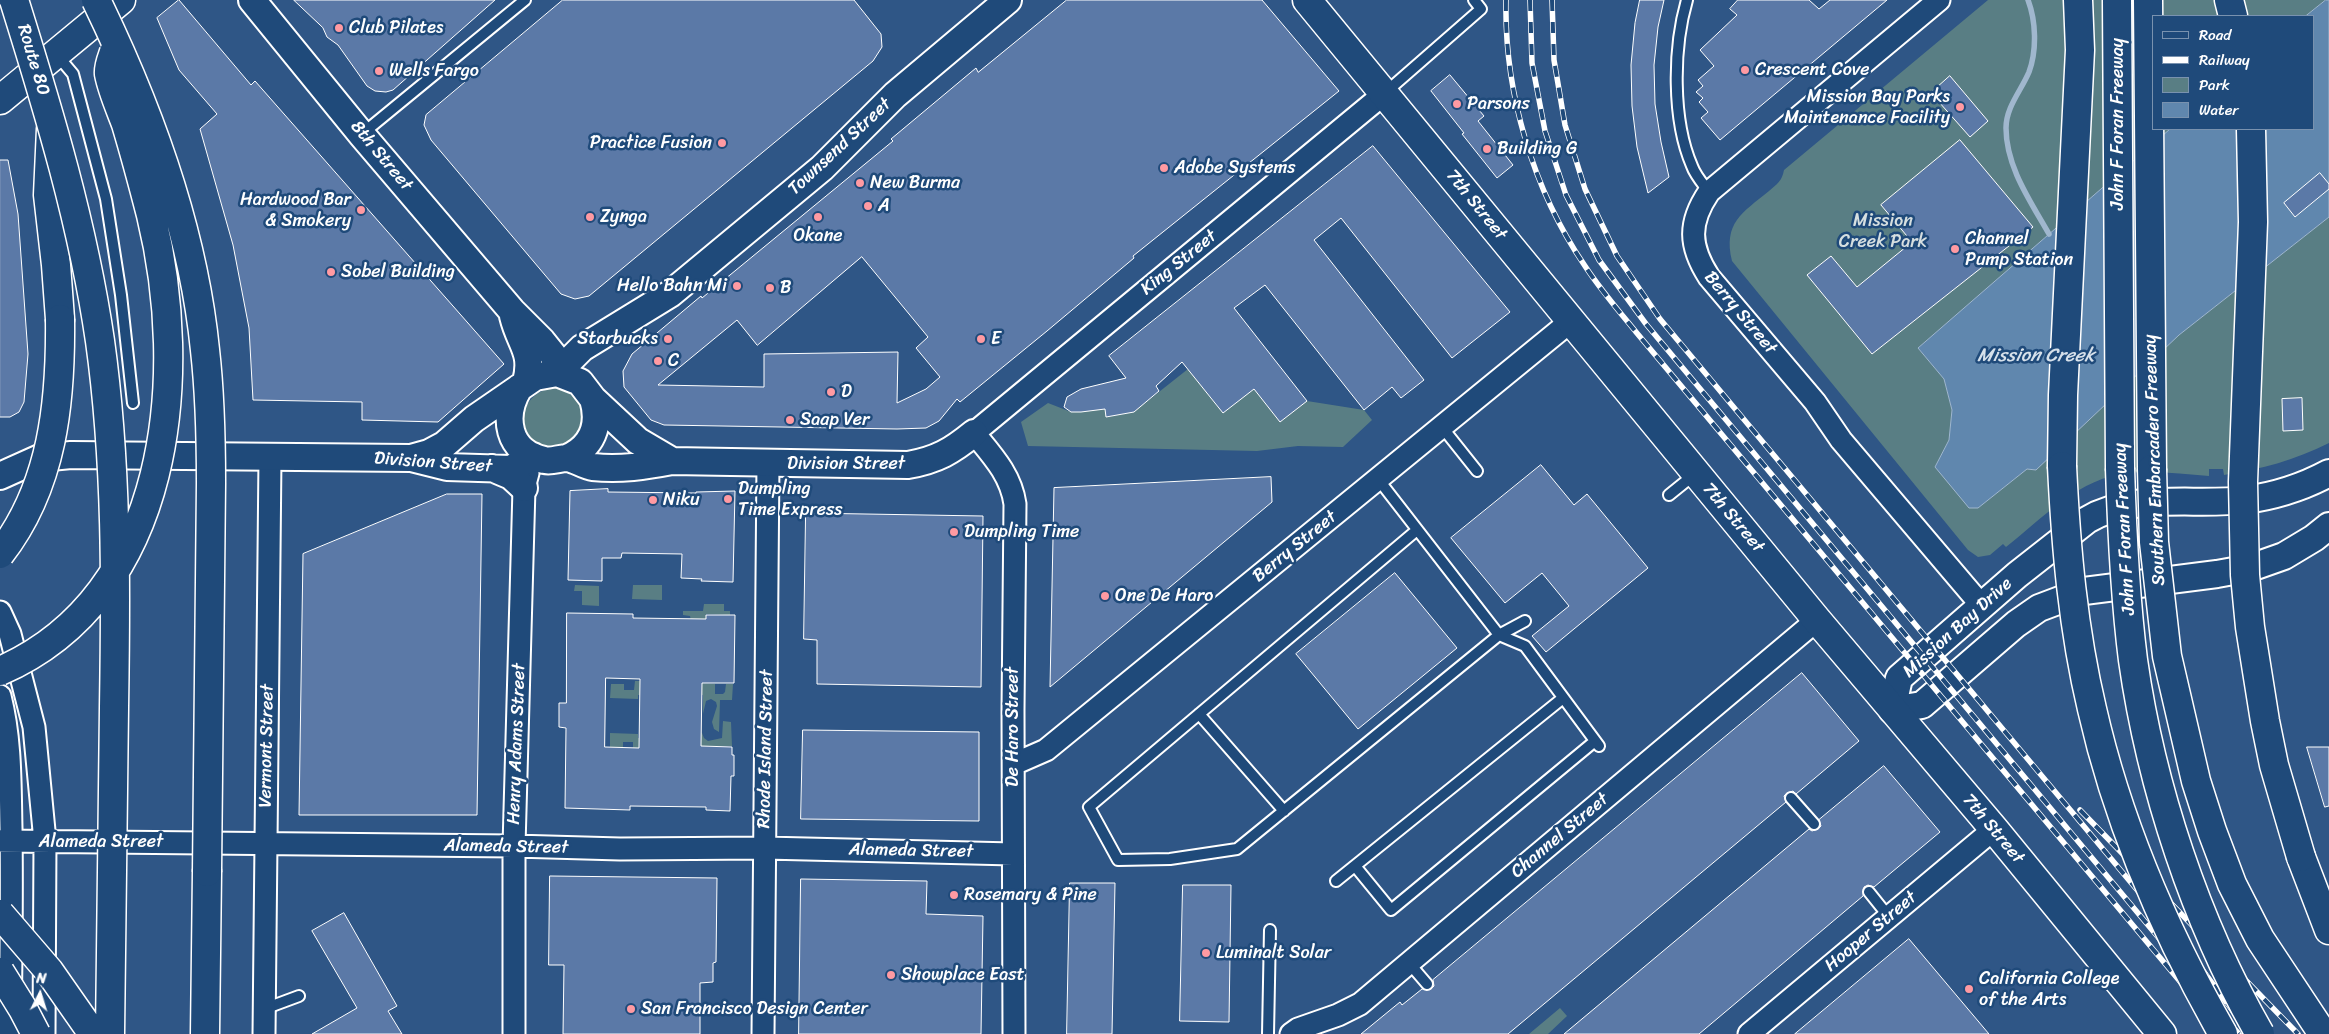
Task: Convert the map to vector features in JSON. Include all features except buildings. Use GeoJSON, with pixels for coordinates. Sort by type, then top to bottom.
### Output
{"type":"FeatureCollection","features":[{"type":"Feature","properties":{"kind":"main road","name":"Route 80"},"geometry":{"type":"LineString","coordinates":[[14,0],[52,120],[73,200],[94,308],[103,368],[112,462],[116,589],[110,1034]]}},
{"type":"Feature","properties":{"kind":"main road"},"geometry":{"type":"LineString","coordinates":[[96,0],[117,43],[162,162],[179,216],[193,276],[205,349],[211,424],[212,483],[205,1034]]}},
{"type":"Feature","properties":{"kind":"main road"},"geometry":{"type":"LineString","coordinates":[[0,100],[121,0]]}},
{"type":"Feature","properties":{"kind":"main road","name":"7th Street"},"geometry":{"type":"LineString","coordinates":[[1307,0],[1817,620],[1994,829],[2162,1034]]}},
{"type":"Feature","properties":{"kind":"main road"},"geometry":{"type":"LineString","coordinates":[[2078,0],[2080,50],[2063,395],[2062,466],[2065,523],[2076,627],[2092,709],[2122,816],[2176,948],[2223,1034]]}},
{"type":"Feature","properties":{"kind":"main road","name":"John F Foran Freeway"},"geometry":{"type":"LineString","coordinates":[[2117,0],[2120,468],[2122,544],[2134,661],[2145,725],[2176,840],[2221,958],[2260,1034]]}},
{"type":"Feature","properties":{"kind":"main road","name":"Southern Embarcadero Freeway"},"geometry":{"type":"LineString","coordinates":[[2148,0],[2154,542],[2167,656],[2196,781],[2232,884],[2260,939],[2323,1034]]}},
{"type":"Feature","properties":{"kind":"main road"},"geometry":{"type":"LineString","coordinates":[[2229,0],[2233,15]]}},
{"type":"Feature","properties":{"kind":"main road"},"geometry":{"type":"LineString","coordinates":[[0,671],[52,640],[73,622],[104,588],[130,546],[142,518],[157,461],[168,375],[166,300],[158,247],[138,162],[108,72],[117,43]]}},
{"type":"Feature","properties":{"kind":"main road"},"geometry":{"type":"LineString","coordinates":[[0,554],[21,522],[43,474],[50,450],[58,398],[60,346],[58,291],[48,195],[52,120]]}},
{"type":"Feature","properties":{"kind":"main road"},"geometry":{"type":"LineString","coordinates":[[2251,130],[2252,222],[2243,519],[2250,626],[2257,679],[2274,765],[2301,856],[2329,930]]}},
{"type":"Feature","properties":{"kind":"main road"},"geometry":{"type":"LineString","coordinates":[[0,914],[49,970],[93,1034]]}},
{"type":"Feature","properties":{"kind":"main road"},"geometry":{"type":"LineString","coordinates":[[0,972],[24,1009],[36,1034]]}},
{"type":"Feature","properties":{"kind":"main road"},"geometry":{"type":"LineString","coordinates":[[0,1002],[20,1034]]}},
{"type":"Feature","properties":{"kind":"street","name":"8th Street"},"geometry":{"type":"LineString","coordinates":[[252,0],[362,135],[512,311],[542,341],[577,385],[638,441],[672,461]]}},
{"type":"Feature","properties":{"kind":"street","name":"Townsend Street"},"geometry":{"type":"LineString","coordinates":[[577,385],[582,348],[670,294],[822,168],[895,95],[1008,0]]}},
{"type":"Feature","properties":{"kind":"street","name":"Berry Street"},"geometry":{"type":"LineString","coordinates":[[1938,0],[1709,192],[1696,216],[1693,229],[1696,252],[1709,277],[1815,402],[1841,440],[1982,606]]}},
{"type":"Feature","properties":{"kind":"street","name":"King Street"},"geometry":{"type":"LineString","coordinates":[[974,433],[1385,93]]}},
{"type":"Feature","properties":{"kind":"street","name":"Townsend Street"},"geometry":{"type":"LineString","coordinates":[[577,385],[592,362],[661,309],[670,294]]}},
{"type":"Feature","properties":{"kind":"street","name":"8th Street"},"geometry":{"type":"LineString","coordinates":[[512,311],[516,327],[530,359],[523,385]]}},
{"type":"Feature","properties":{"kind":"street","name":"Berry Street"},"geometry":{"type":"LineString","coordinates":[[1014,764],[1046,750],[1571,321]]}},
{"type":"Feature","properties":{"kind":"street"},"geometry":{"type":"LineString","coordinates":[[542,341],[565,348],[582,348]]}},
{"type":"Feature","properties":{"kind":"street"},"geometry":{"type":"LineString","coordinates":[[411,458],[429,453],[444,445],[474,419],[523,385],[543,374],[577,385],[596,415],[595,430],[584,448],[567,458]]}},
{"type":"Feature","properties":{"kind":"street"},"geometry":{"type":"LineString","coordinates":[[523,385],[509,409],[510,428],[518,445],[534,456]]}},
{"type":"Feature","properties":{"kind":"street","name":"Division Street"},"geometry":{"type":"LineString","coordinates":[[0,476],[40,458],[71,455],[411,458],[447,466],[492,468],[511,468],[534,456],[545,460],[567,458],[591,467],[639,468],[672,461],[908,465],[929,461],[944,455],[974,433]]}},
{"type":"Feature","properties":{"kind":"street","name":"De Haro Street"},"geometry":{"type":"LineString","coordinates":[[974,433],[998,463],[1013,490],[1014,1034]]}},
{"type":"Feature","properties":{"kind":"street","name":"Henry Adams Street"},"geometry":{"type":"LineString","coordinates":[[514,1034],[514,846],[524,488],[534,456]]}},
{"type":"Feature","properties":{"kind":"street","name":"Vermont Street"},"geometry":{"type":"LineString","coordinates":[[264,1034],[270,458]]}},
{"type":"Feature","properties":{"kind":"street","name":"Rhode Island Street"},"geometry":{"type":"LineString","coordinates":[[763,1034],[768,463]]}},
{"type":"Feature","properties":{"kind":"street"},"geometry":{"type":"LineString","coordinates":[[492,468],[511,476],[524,488]]}},
{"type":"Feature","properties":{"kind":"street","name":"Mission Bay Drive"},"geometry":{"type":"LineString","coordinates":[[2329,473],[2299,488],[2246,500],[2139,505],[2100,512],[2087,520],[2017,576],[1900,678],[1892,710],[1922,705],[2016,624],[2040,608],[2064,597],[2084,591],[2250,568],[2284,556],[2314,538],[2329,526]]}},
{"type":"Feature","properties":{"kind":"street"},"geometry":{"type":"LineString","coordinates":[[0,612],[10,634],[34,727],[45,841],[44,1034]]}},
{"type":"Feature","properties":{"kind":"street","name":"Channel Street"},"geometry":{"type":"LineString","coordinates":[[1292,1034],[1298,1029],[1338,1015],[1360,1004],[1817,620]]}},
{"type":"Feature","properties":{"kind":"street"},"geometry":{"type":"LineString","coordinates":[[1,707],[10,766],[6,841],[10,1034]]}},
{"type":"Feature","properties":{"kind":"street","name":"Hooper Street"},"geometry":{"type":"LineString","coordinates":[[1748,1034],[1994,829]]}},
{"type":"Feature","properties":{"kind":"street","name":"Alameda Street"},"geometry":{"type":"LineString","coordinates":[[6,841],[514,846],[620,849],[765,848],[1013,854]]}},
{"type":"Feature","properties":{"kind":"lane"},"geometry":{"type":"LineString","coordinates":[[362,135],[525,0]]}},
{"type":"Feature","properties":{"kind":"lane"},"geometry":{"type":"LineString","coordinates":[[1385,93],[1481,9],[1474,0]]}},
{"type":"Feature","properties":{"kind":"lane"},"geometry":{"type":"LineString","coordinates":[[1687,0],[1680,45],[1679,125],[1692,168],[1709,192]]}},
{"type":"Feature","properties":{"kind":"lane"},"geometry":{"type":"LineString","coordinates":[[56,54],[73,74],[106,199],[121,295],[133,402]]}},
{"type":"Feature","properties":{"kind":"lane"},"geometry":{"type":"LineString","coordinates":[[1442,427],[1477,471]]}},
{"type":"Feature","properties":{"kind":"lane"},"geometry":{"type":"LineString","coordinates":[[1668,495],[1696,473]]}},
{"type":"Feature","properties":{"kind":"lane"},"geometry":{"type":"LineString","coordinates":[[1356,866],[1391,910],[1597,744],[1525,646],[1498,635],[1378,479]]}},
{"type":"Feature","properties":{"kind":"lane"},"geometry":{"type":"LineString","coordinates":[[1416,530],[1089,807],[1118,860],[1170,860],[1238,849],[1498,635],[1525,621]]}},
{"type":"Feature","properties":{"kind":"lane"},"geometry":{"type":"LineString","coordinates":[[1336,882],[1563,698]]}},
{"type":"Feature","properties":{"kind":"lane"},"geometry":{"type":"LineString","coordinates":[[1199,714],[1284,811]]}},
{"type":"Feature","properties":{"kind":"lane"},"geometry":{"type":"LineString","coordinates":[[1791,798],[1814,824]]}},
{"type":"Feature","properties":{"kind":"lane"},"geometry":{"type":"LineString","coordinates":[[1868,892],[1889,917]]}},
{"type":"Feature","properties":{"kind":"lane"},"geometry":{"type":"LineString","coordinates":[[1268,1034],[1270,930]]}},
{"type":"Feature","properties":{"kind":"lane"},"geometry":{"type":"LineString","coordinates":[[1409,963],[1427,984]]}},
{"type":"Feature","properties":{"kind":"lane"},"geometry":{"type":"LineString","coordinates":[[264,1009],[299,996]]}},
{"type":"Feature","properties":{"kind":"green space","name":"Mission Creek Park"},"geometry":{"type":"Polygon","coordinates":[[[1988,0],[2326,0],[2307,15],[2152,15],[2152,130],[2169,130],[1918,348],[1944,379],[1952,410],[1949,440],[1935,467],[1978,508],[2027,469],[2179,335],[2329,217],[2329,443],[2278,463],[2224,475],[2223,469],[2209,469],[2209,476],[2149,472],[2111,476],[2094,482],[2063,501],[2006,547],[2003,544],[1990,555],[1978,557],[1968,550],[1732,261],[1730,237],[1737,220],[1777,184],[1784,170],[1988,0]]]}},
{"type":"Feature","properties":{"kind":"green space"},"geometry":{"type":"Polygon","coordinates":[[[1188,369],[1223,413],[1254,388],[1280,422],[1307,401],[1364,410],[1372,420],[1343,447],[1298,446],[1257,451],[1028,446],[1021,422],[1048,403],[1071,412],[1105,409],[1107,417],[1129,413],[1145,403],[1188,369]]]}},
{"type":"Feature","properties":{"kind":"green space"},"geometry":{"type":"Polygon","coordinates":[[[552,388],[559,389],[572,396],[582,406],[585,413],[583,428],[571,444],[557,448],[541,446],[532,441],[526,432],[524,422],[525,411],[530,401],[539,393],[552,388]]]}},
{"type":"Feature","properties":{"kind":"green space"},"geometry":{"type":"Polygon","coordinates":[[[575,585],[599,586],[599,606],[582,605],[582,591],[574,591],[575,585]]]}},
{"type":"Feature","properties":{"kind":"green space"},"geometry":{"type":"Polygon","coordinates":[[[633,585],[662,585],[662,600],[632,599],[633,585]]]}},
{"type":"Feature","properties":{"kind":"green space"},"geometry":{"type":"Polygon","coordinates":[[[704,604],[724,604],[724,611],[730,611],[730,615],[706,614],[706,621],[691,621],[690,616],[683,615],[683,611],[703,611],[704,604]]]}},
{"type":"Feature","properties":{"kind":"green space"},"geometry":{"type":"Polygon","coordinates":[[[635,681],[643,681],[642,695],[638,695],[638,699],[610,698],[611,684],[624,684],[624,690],[634,690],[635,681]]]}},
{"type":"Feature","properties":{"kind":"green space"},"geometry":{"type":"Polygon","coordinates":[[[696,683],[715,684],[715,694],[723,694],[726,684],[733,684],[732,700],[720,700],[719,732],[714,729],[712,722],[717,706],[716,702],[711,699],[706,701],[703,714],[703,695],[696,695],[696,683]]]}},
{"type":"Feature","properties":{"kind":"green space"},"geometry":{"type":"Polygon","coordinates":[[[723,721],[731,722],[732,746],[705,746],[695,751],[696,732],[702,733],[708,741],[722,738],[723,721]]]}},
{"type":"Feature","properties":{"kind":"green space"},"geometry":{"type":"Polygon","coordinates":[[[610,733],[638,734],[638,738],[642,738],[641,752],[633,752],[633,742],[623,742],[623,747],[610,747],[610,733]]]}},
{"type":"Feature","properties":{"kind":"green space"},"geometry":{"type":"Polygon","coordinates":[[[1560,1008],[1567,1016],[1548,1034],[1529,1034],[1560,1008]]]}},
{"type":"Feature","properties":{"kind":"water","name":"Mission Creek"},"geometry":{"type":"Polygon","coordinates":[[[2326,0],[2329,0],[2329,217],[2179,335],[2036,470],[2027,469],[1978,508],[1969,508],[1935,467],[1949,440],[1952,410],[1944,379],[1918,348],[2169,130],[2314,130],[2314,15],[2307,15],[2326,0]]]}},
{"type":"Feature","properties":{"kind":"waterway"},"geometry":{"type":"LineString","coordinates":[[2028,0],[2034,26],[2032,63],[2026,79],[2008,113],[2007,142],[2010,157],[2021,184],[2049,234]]}},
{"type":"Feature","properties":{"kind":"railway"},"geometry":{"type":"LineString","coordinates":[[1506,0],[1510,70],[1516,105],[1525,139],[1550,205],[1567,237],[1591,275],[1636,332],[2224,1034]]}},
{"type":"Feature","properties":{"kind":"railway"},"geometry":{"type":"LineString","coordinates":[[1530,0],[1532,63],[1545,131],[1566,195],[1599,260],[1646,324],[2239,1034]]}},
{"type":"Feature","properties":{"kind":"railway"},"geometry":{"type":"LineString","coordinates":[[1552,0],[1554,60],[1565,125],[1585,189],[1617,256],[1660,319],[2189,952],[2250,1034]]}},
{"type":"Feature","properties":{"kind":"railway"},"geometry":{"type":"LineString","coordinates":[[2080,810],[2298,1034]]}},
{"type":"Feature","properties":{"kind":"place","name":"Club Pilates"},"geometry":{"type":"Point","coordinates":[339,28]}},
{"type":"Feature","properties":{"kind":"place","name":"Crescent Cove"},"geometry":{"type":"Point","coordinates":[1745,70]}},
{"type":"Feature","properties":{"kind":"place","name":"Wells Fargo"},"geometry":{"type":"Point","coordinates":[379,71]}},
{"type":"Feature","properties":{"kind":"place","name":"Parsons"},"geometry":{"type":"Point","coordinates":[1457,104]}},
{"type":"Feature","properties":{"kind":"place","name":"Mission Bay Parks Maintenance Facility"},"geometry":{"type":"Point","coordinates":[1960,107]}},
{"type":"Feature","properties":{"kind":"place","name":"Practice Fusion"},"geometry":{"type":"Point","coordinates":[722,143]}},
{"type":"Feature","properties":{"kind":"place","name":"Building G"},"geometry":{"type":"Point","coordinates":[1487,149]}},
{"type":"Feature","properties":{"kind":"place","name":"Adobe Systems"},"geometry":{"type":"Point","coordinates":[1164,168]}},
{"type":"Feature","properties":{"kind":"place","name":"New Burma"},"geometry":{"type":"Point","coordinates":[860,183]}},
{"type":"Feature","properties":{"kind":"place","name":"A"},"geometry":{"type":"Point","coordinates":[868,206]}},
{"type":"Feature","properties":{"kind":"place","name":"Hardwood Bar & Smokery"},"geometry":{"type":"Point","coordinates":[361,210]}},
{"type":"Feature","properties":{"kind":"place","name":"Zynga"},"geometry":{"type":"Point","coordinates":[590,217]}},
{"type":"Feature","properties":{"kind":"place","name":"Okane"},"geometry":{"type":"Point","coordinates":[818,217]}},
{"type":"Feature","properties":{"kind":"place","name":"Channel Pump Station"},"geometry":{"type":"Point","coordinates":[1955,249]}},
{"type":"Feature","properties":{"kind":"place","name":"Sobel Building"},"geometry":{"type":"Point","coordinates":[331,272]}},
{"type":"Feature","properties":{"kind":"place","name":"Hello Bahn Mi"},"geometry":{"type":"Point","coordinates":[737,286]}},
{"type":"Feature","properties":{"kind":"place","name":"B"},"geometry":{"type":"Point","coordinates":[770,288]}},
{"type":"Feature","properties":{"kind":"place","name":"Starbucks"},"geometry":{"type":"Point","coordinates":[668,339]}},
{"type":"Feature","properties":{"kind":"place","name":"E"},"geometry":{"type":"Point","coordinates":[981,339]}},
{"type":"Feature","properties":{"kind":"place","name":"C"},"geometry":{"type":"Point","coordinates":[658,361]}},
{"type":"Feature","properties":{"kind":"place","name":"D"},"geometry":{"type":"Point","coordinates":[831,392]}},
{"type":"Feature","properties":{"kind":"place","name":"Saap Ver"},"geometry":{"type":"Point","coordinates":[790,420]}},
{"type":"Feature","properties":{"kind":"place","name":"Dumpling Time Express"},"geometry":{"type":"Point","coordinates":[728,499]}},
{"type":"Feature","properties":{"kind":"place","name":"Niku"},"geometry":{"type":"Point","coordinates":[653,500]}},
{"type":"Feature","properties":{"kind":"place","name":"Dumpling Time"},"geometry":{"type":"Point","coordinates":[954,532]}},
{"type":"Feature","properties":{"kind":"place","name":"One De Haro"},"geometry":{"type":"Point","coordinates":[1105,596]}},
{"type":"Feature","properties":{"kind":"place","name":"Rosemary & Pine"},"geometry":{"type":"Point","coordinates":[954,895]}},
{"type":"Feature","properties":{"kind":"place","name":"Luminalt Solar"},"geometry":{"type":"Point","coordinates":[1206,953]}},
{"type":"Feature","properties":{"kind":"place","name":"Showplace East"},"geometry":{"type":"Point","coordinates":[891,975]}},
{"type":"Feature","properties":{"kind":"place","name":"California College of the Arts"},"geometry":{"type":"Point","coordinates":[1969,989]}},
{"type":"Feature","properties":{"kind":"place","name":"San Francisco Design Center"},"geometry":{"type":"Point","coordinates":[631,1009]}}]}
